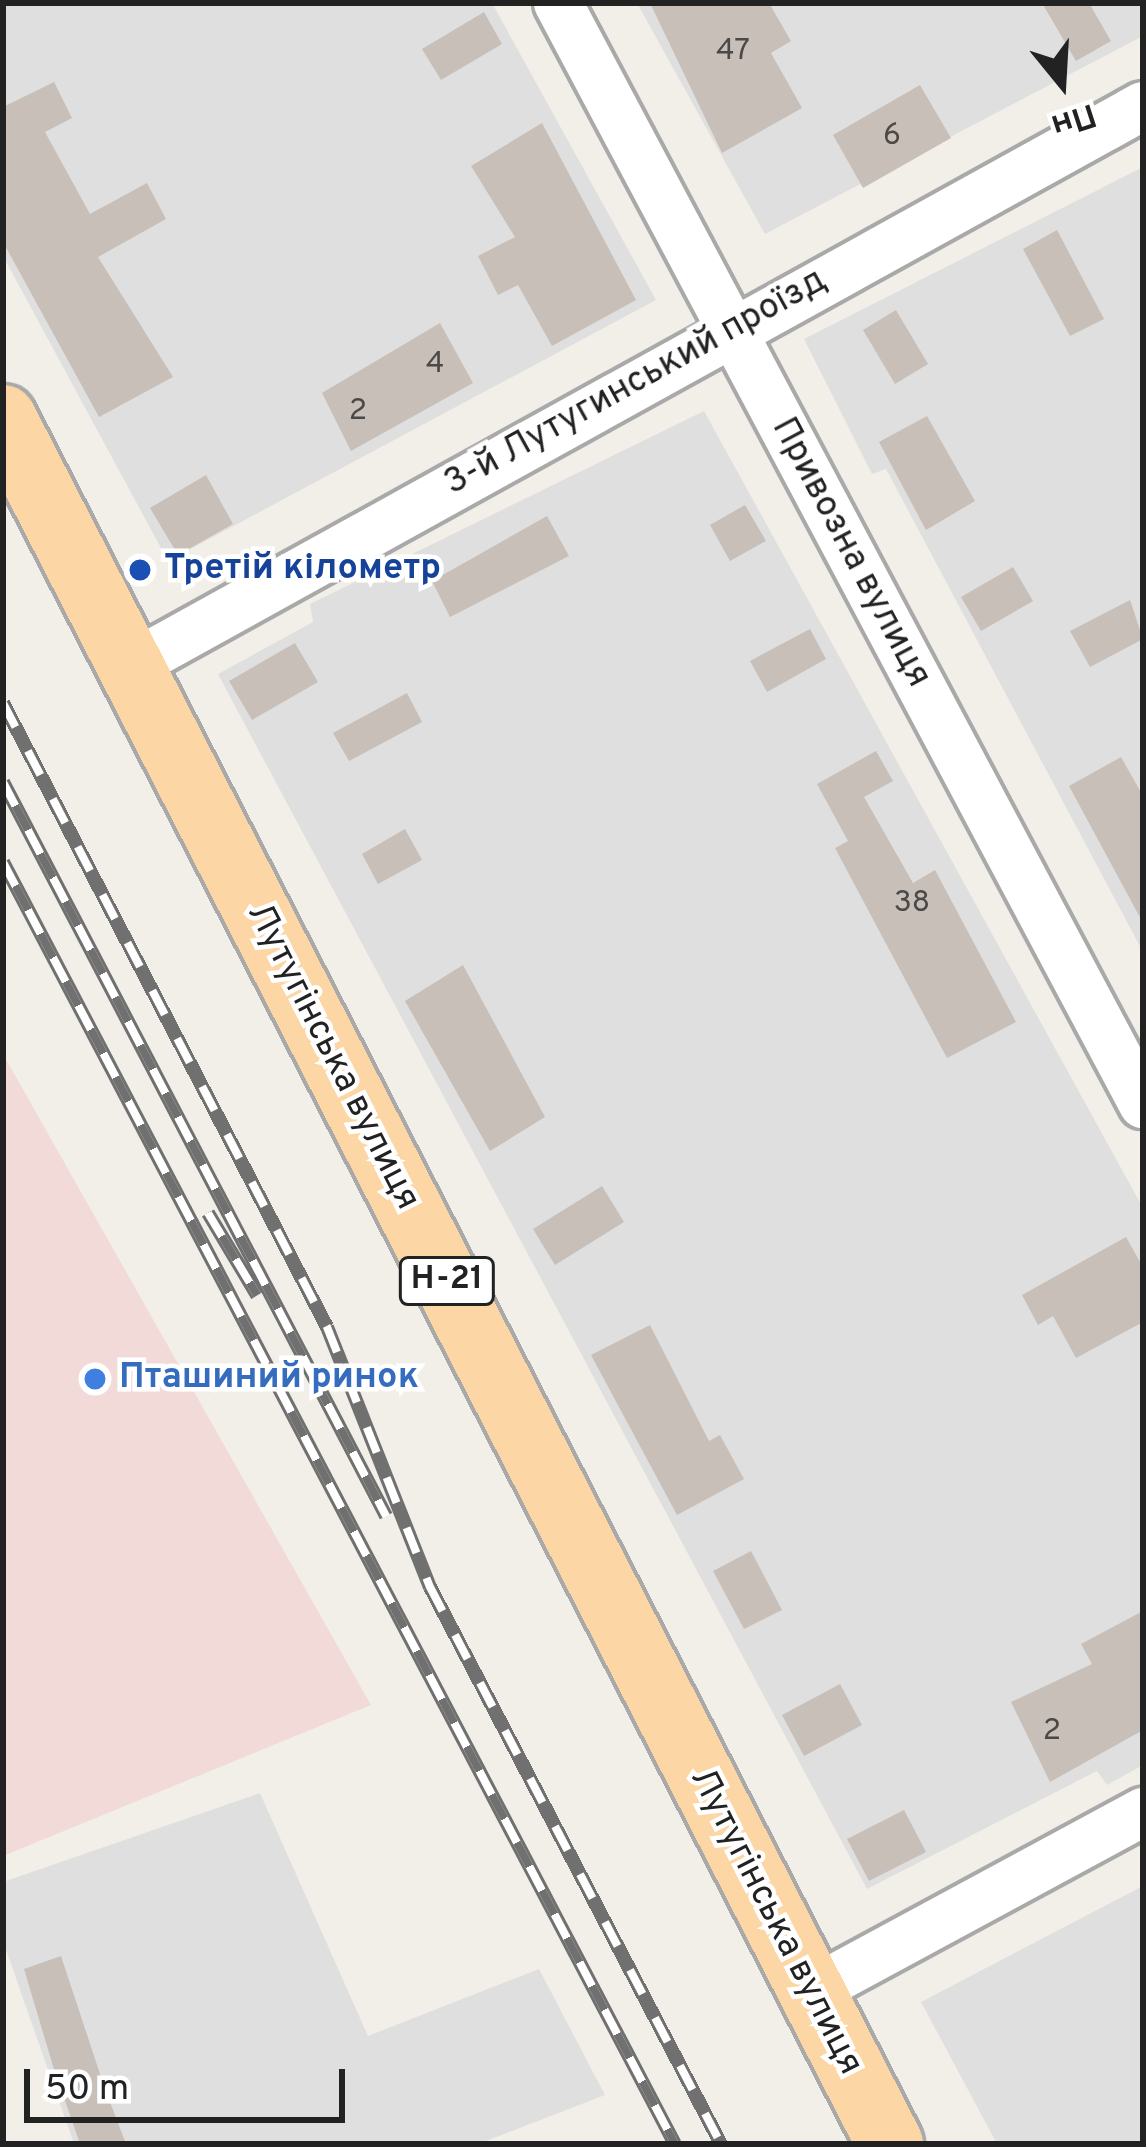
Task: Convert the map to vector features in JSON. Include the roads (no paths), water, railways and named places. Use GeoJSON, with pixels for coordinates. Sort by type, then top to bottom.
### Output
{"type":"FeatureCollection","features":[{"type":"Feature","properties":{"kind":"main road","name":"Лутугінська вулиця"},"geometry":{"type":"LineString","coordinates":[[3,418],[890,2144]]}},
{"type":"Feature","properties":{"kind":"street","name":"Привозна вулиця"},"geometry":{"type":"LineString","coordinates":[[558,3],[1143,1104]]}},
{"type":"Feature","properties":{"kind":"street","name":"3-й Лутугинський проїзд"},"geometry":{"type":"LineString","coordinates":[[132,664],[731,329],[1143,106]]}},
{"type":"Feature","properties":{"kind":"street"},"geometry":{"type":"LineString","coordinates":[[809,1991],[1143,1813]]}},
{"type":"Feature","properties":{"kind":"railway"},"geometry":{"type":"LineString","coordinates":[[3,703],[327,1327],[430,1587],[721,2144]]}},
{"type":"Feature","properties":{"kind":"railway"},"geometry":{"type":"LineString","coordinates":[[3,782],[386,1516]]}},
{"type":"Feature","properties":{"kind":"railway"},"geometry":{"type":"LineString","coordinates":[[3,862],[675,2144]]}},
{"type":"Feature","properties":{"kind":"railway"},"geometry":{"type":"LineString","coordinates":[[208,1213],[257,1295]]}},
{"type":"Feature","properties":{"kind":"place","name":"Третій кілометр"},"geometry":{"type":"Point","coordinates":[140,570]}},
{"type":"Feature","properties":{"kind":"place","name":"Пташиний ринок"},"geometry":{"type":"Point","coordinates":[95,1379]}}]}
